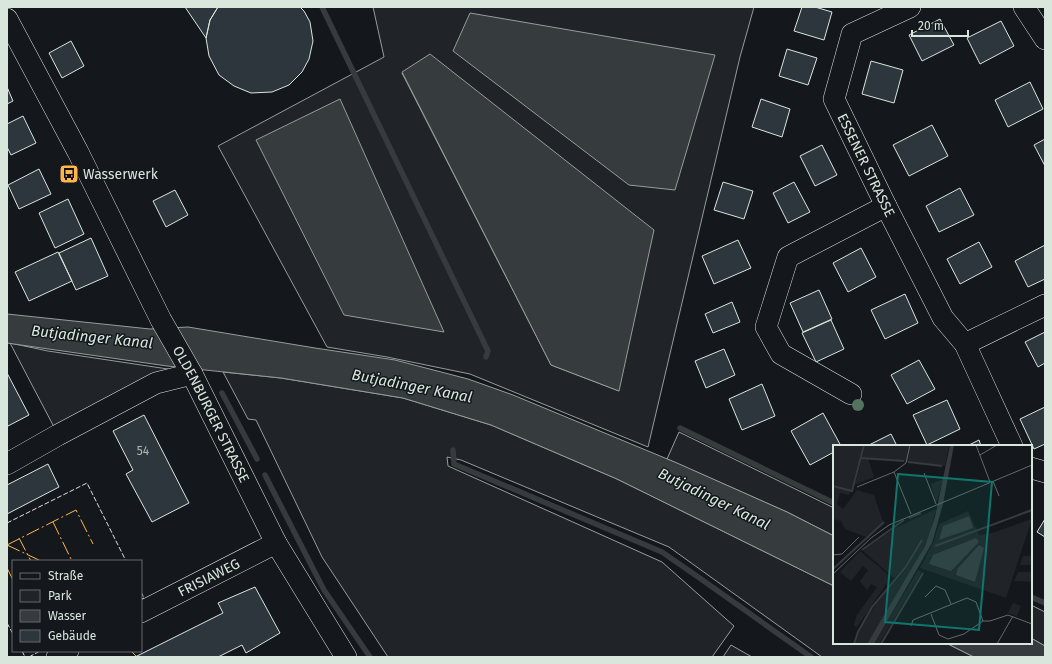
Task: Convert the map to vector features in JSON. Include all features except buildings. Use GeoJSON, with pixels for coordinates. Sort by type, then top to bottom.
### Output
{"type":"FeatureCollection","features":[{"type":"Feature","properties":{"kind":"street","name":"ESSENER STRASSE"},"geometry":{"type":"LineString","coordinates":[[910,7],[852,34],[834,99],[943,318],[965,344],[1012,445]]}},
{"type":"Feature","properties":{"kind":"street"},"geometry":{"type":"LineString","coordinates":[[1024,7],[1045,39]]}},
{"type":"Feature","properties":{"kind":"street","name":"OLDENBURGER STRASSE"},"geometry":{"type":"LineString","coordinates":[[7,19],[78,152],[161,320],[192,374],[276,543],[346,657]]}},
{"type":"Feature","properties":{"kind":"street"},"geometry":{"type":"LineString","coordinates":[[851,394],[781,354],[766,327],[788,258],[886,206]]}},
{"type":"Feature","properties":{"kind":"street"},"geometry":{"type":"LineString","coordinates":[[965,344],[1045,305]]}},
{"type":"Feature","properties":{"kind":"street"},"geometry":{"type":"LineString","coordinates":[[7,464],[156,383],[192,374]]}},
{"type":"Feature","properties":{"kind":"street"},"geometry":{"type":"LineString","coordinates":[[1032,468],[1045,472]]}},
{"type":"Feature","properties":{"kind":"street","name":"FRISIAWEG"},"geometry":{"type":"LineString","coordinates":[[142,611],[276,543]]}},
{"type":"Feature","properties":{"kind":"street"},"geometry":{"type":"LineString","coordinates":[[57,657],[66,652]]}},
{"type":"Feature","properties":{"kind":"green space"},"geometry":{"type":"Polygon","coordinates":[[[373,7],[754,7],[740,57],[648,447],[470,374],[387,357],[327,347],[218,146],[384,57],[373,7]],[[402,73],[551,365],[619,391],[402,73]]]}},
{"type":"Feature","properties":{"kind":"green space"},"geometry":{"type":"Polygon","coordinates":[[[10,343],[48,351],[168,369],[173,382],[54,427],[10,343]]]}},
{"type":"Feature","properties":{"kind":"green space"},"geometry":{"type":"Polygon","coordinates":[[[223,372],[281,378],[403,398],[491,425],[617,479],[833,586],[833,644],[948,644],[974,657],[822,657],[669,547],[461,460],[447,457],[448,466],[662,562],[734,626],[712,657],[388,657],[322,557],[256,420],[248,419],[223,372]]]}},
{"type":"Feature","properties":{"kind":"green space"},"geometry":{"type":"Polygon","coordinates":[[[679,432],[833,508],[833,535],[787,512],[667,459],[679,432]]]}},
{"type":"Feature","properties":{"kind":"green space"},"geometry":{"type":"Polygon","coordinates":[[[1032,606],[1045,612],[1045,646],[1032,639],[1032,606]]]}},
{"type":"Feature","properties":{"kind":"green space"},"geometry":{"type":"Polygon","coordinates":[[[731,645],[752,657],[723,657],[731,645]]]}},
{"type":"Feature","properties":{"kind":"water"},"geometry":{"type":"Polygon","coordinates":[[[470,13],[715,55],[675,190],[629,185],[453,51],[470,13]]]}},
{"type":"Feature","properties":{"kind":"water"},"geometry":{"type":"Polygon","coordinates":[[[430,54],[654,230],[619,391],[551,365],[402,72],[430,54]]]}},
{"type":"Feature","properties":{"kind":"water"},"geometry":{"type":"Polygon","coordinates":[[[340,99],[444,332],[344,315],[256,140],[340,99]]]}},
{"type":"Feature","properties":{"kind":"water","name":"Butjadinger Kanal"},"geometry":{"type":"Polygon","coordinates":[[[7,314],[150,329],[188,327],[395,360],[468,379],[513,395],[677,463],[787,512],[833,535],[833,586],[617,479],[491,425],[403,398],[281,378],[167,366],[7,343],[7,314]]]}},
{"type":"Feature","properties":{"kind":"water"},"geometry":{"type":"Polygon","coordinates":[[[1032,639],[1045,646],[1045,657],[974,657],[948,644],[1032,644],[1032,639]]]}},
{"type":"Feature","properties":{"kind":"waterway"},"geometry":{"type":"LineString","coordinates":[[322,7],[488,351],[486,357]]}},
{"type":"Feature","properties":{"kind":"waterway"},"geometry":{"type":"LineString","coordinates":[[222,393],[257,459]]}},
{"type":"Feature","properties":{"kind":"waterway"},"geometry":{"type":"LineString","coordinates":[[680,428],[833,503]]}},
{"type":"Feature","properties":{"kind":"waterway"},"geometry":{"type":"LineString","coordinates":[[453,450],[454,464],[662,552],[811,657]]}},
{"type":"Feature","properties":{"kind":"waterway"},"geometry":{"type":"LineString","coordinates":[[265,475],[324,590],[370,657]]}},
{"type":"Feature","properties":{"kind":"waterway"},"geometry":{"type":"LineString","coordinates":[[1032,597],[1045,603]]}},
{"type":"Feature","properties":{"kind":"fence"},"geometry":{"type":"LineString","coordinates":[[7,523],[87,483],[126,560]]}},
{"type":"Feature","properties":{"kind":"fence"},"geometry":{"type":"LineString","coordinates":[[142,594],[144,598],[142,599]]}},
{"type":"Feature","properties":{"kind":"fence"},"geometry":{"type":"LineString","coordinates":[[7,623],[12,632]]}},
{"type":"Feature","properties":{"kind":"fence"},"geometry":{"type":"LineString","coordinates":[[22,652],[25,657]]}},
{"type":"Feature","properties":{"kind":"fence"},"geometry":{"type":"LineString","coordinates":[[29,657],[38,652]]}},
{"type":"Feature","properties":{"kind":"power"},"geometry":{"type":"LineString","coordinates":[[7,545],[76,510],[93,544]]}},
{"type":"Feature","properties":{"kind":"power"},"geometry":{"type":"LineString","coordinates":[[53,522],[71,559],[70,560]]}},
{"type":"Feature","properties":{"kind":"power"},"geometry":{"type":"LineString","coordinates":[[19,538],[30,560]]}},
{"type":"Feature","properties":{"kind":"power"},"geometry":{"type":"LineString","coordinates":[[7,545],[39,560]]}},
{"type":"Feature","properties":{"kind":"power"},"geometry":{"type":"LineString","coordinates":[[7,568],[12,578]]}},
{"type":"Feature","properties":{"kind":"power"},"geometry":{"type":"LineString","coordinates":[[132,652],[137,657]]}},
{"type":"Feature","properties":{"kind":"place","name":"Wasserwerk"},"geometry":{"type":"Point","coordinates":[69,174]}}]}
